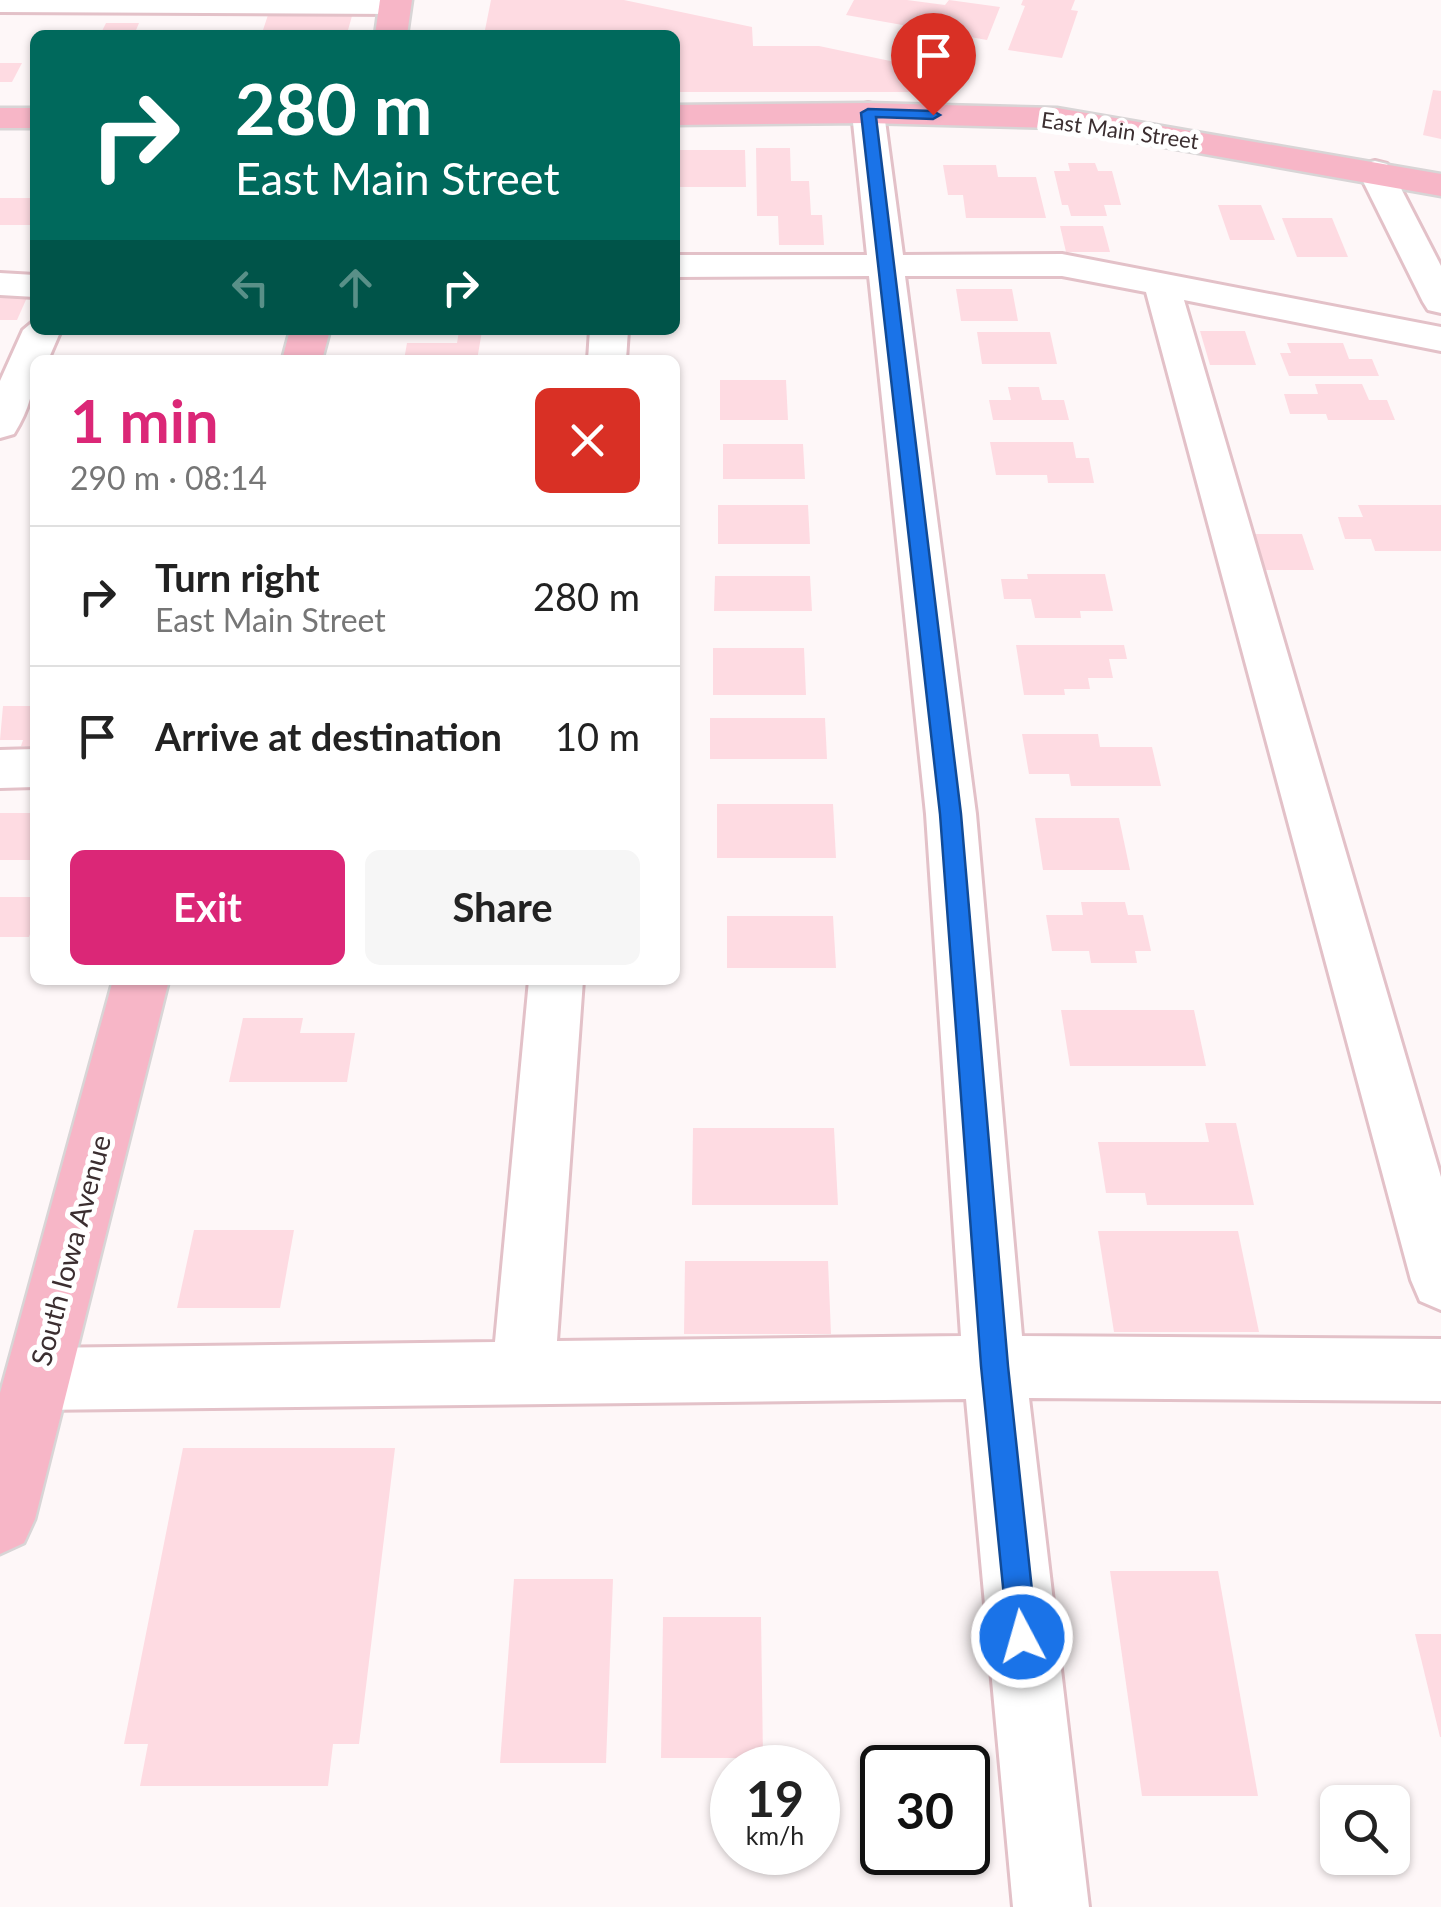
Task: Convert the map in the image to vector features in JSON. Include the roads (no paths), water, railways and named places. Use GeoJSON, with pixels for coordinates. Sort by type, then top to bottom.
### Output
{"type":"FeatureCollection","features":[{"type":"Feature","properties":{"kind":"main road","name":"East Main Street"},"geometry":{"type":"LineString","coordinates":[[680,115],[868,113],[1058,118],[1441,185]]}},
{"type":"Feature","properties":{"kind":"main road"},"geometry":{"type":"LineString","coordinates":[[0,118],[30,118]]}},
{"type":"Feature","properties":{"kind":"main road","name":"South Iowa Avenue"},"geometry":{"type":"LineString","coordinates":[[0,1520],[140,985]]}},
{"type":"Feature","properties":{"kind":"street"},"geometry":{"type":"LineString","coordinates":[[0,4],[394,13]]}},
{"type":"Feature","properties":{"kind":"street"},"geometry":{"type":"LineString","coordinates":[[868,113],[950,814],[994,1366],[1051,1907]]}},
{"type":"Feature","properties":{"kind":"street"},"geometry":{"type":"LineString","coordinates":[[1374,171],[1441,302]]}},
{"type":"Feature","properties":{"kind":"street"},"geometry":{"type":"LineString","coordinates":[[680,266],[1062,265],[1441,339]]}},
{"type":"Feature","properties":{"kind":"street"},"geometry":{"type":"LineString","coordinates":[[1161,282],[1441,1280]]}},
{"type":"Feature","properties":{"kind":"street"},"geometry":{"type":"LineString","coordinates":[[0,284],[30,286]]}},
{"type":"Feature","properties":{"kind":"street"},"geometry":{"type":"LineString","coordinates":[[0,425],[30,357]]}},
{"type":"Feature","properties":{"kind":"street"},"geometry":{"type":"LineString","coordinates":[[0,768],[30,768]]}},
{"type":"Feature","properties":{"kind":"street"},"geometry":{"type":"LineString","coordinates":[[524,1371],[556,985]]}},
{"type":"Feature","properties":{"kind":"street"},"geometry":{"type":"LineString","coordinates":[[36,1379],[994,1366],[1441,1370]]}}]}
